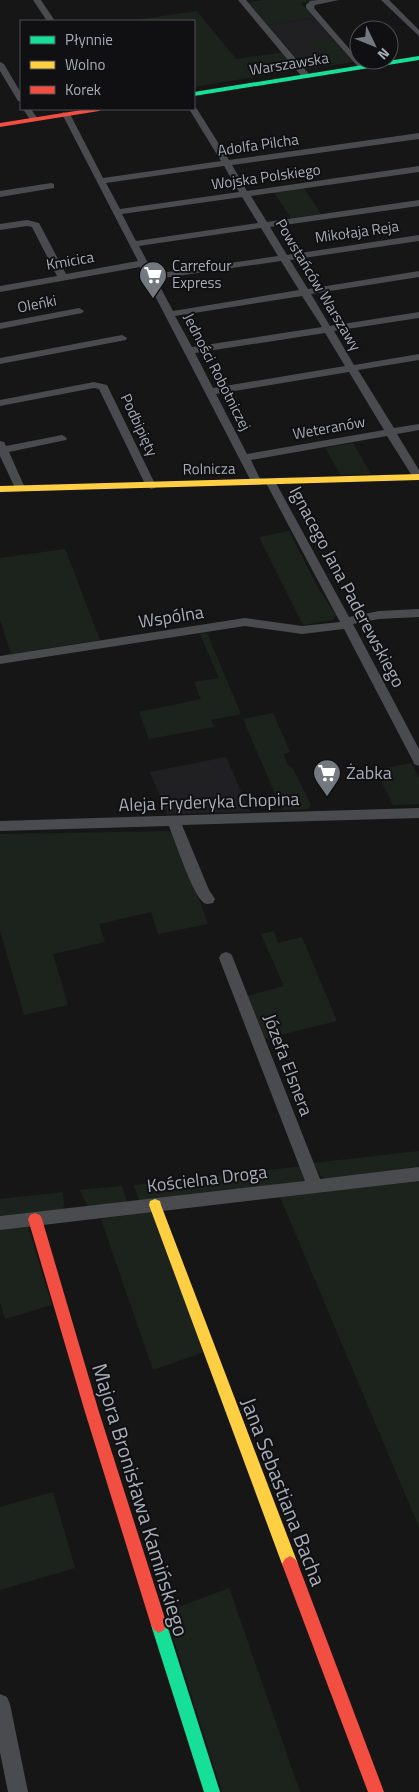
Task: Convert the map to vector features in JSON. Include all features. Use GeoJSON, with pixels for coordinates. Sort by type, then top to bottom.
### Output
{"type":"FeatureCollection","features":[{"type":"Feature","properties":{"kind":"street"},"geometry":{"type":"LineString","coordinates":[[37,0],[49,20]]}},
{"type":"Feature","properties":{"kind":"street"},"geometry":{"type":"LineString","coordinates":[[242,0],[306,76]]}},
{"type":"Feature","properties":{"kind":"street"},"geometry":{"type":"LineString","coordinates":[[335,0],[313,3],[310,8],[349,51]]}},
{"type":"Feature","properties":{"kind":"street"},"geometry":{"type":"LineString","coordinates":[[384,0],[419,34]]}},
{"type":"Feature","properties":{"kind":"street","name":"Warszawska"},"geometry":{"type":"LineString","coordinates":[[399,64],[414,62]]}},
{"type":"Feature","properties":{"kind":"street"},"geometry":{"type":"LineString","coordinates":[[0,64],[20,97]]}},
{"type":"Feature","properties":{"kind":"street","name":"Warszawska"},"geometry":{"type":"LineString","coordinates":[[195,94],[349,69]]}},
{"type":"Feature","properties":{"kind":"street"},"geometry":{"type":"LineString","coordinates":[[28,110],[34,119]]}},
{"type":"Feature","properties":{"kind":"street"},"geometry":{"type":"LineString","coordinates":[[0,124],[92,110]]}},
{"type":"Feature","properties":{"kind":"street","name":"Powstańców Warszawy"},"geometry":{"type":"LineString","coordinates":[[194,110],[419,477]]}},
{"type":"Feature","properties":{"kind":"street","name":"Jedności Robotniczej"},"geometry":{"type":"LineString","coordinates":[[66,114],[258,483]]}},
{"type":"Feature","properties":{"kind":"street","name":"Adolfa Pilcha"},"geometry":{"type":"LineString","coordinates":[[100,181],[419,136]]}},
{"type":"Feature","properties":{"kind":"street","name":"Wojska Polskiego"},"geometry":{"type":"LineString","coordinates":[[118,212],[419,169]]}},
{"type":"Feature","properties":{"kind":"street"},"geometry":{"type":"LineString","coordinates":[[0,194],[52,186]]}},
{"type":"Feature","properties":{"kind":"street"},"geometry":{"type":"LineString","coordinates":[[134,244],[419,203]]}},
{"type":"Feature","properties":{"kind":"street"},"geometry":{"type":"LineString","coordinates":[[0,227],[27,223],[36,225],[63,278]]}},
{"type":"Feature","properties":{"kind":"street","name":"Mikołaja Reja"},"geometry":{"type":"LineString","coordinates":[[152,277],[419,238]]}},
{"type":"Feature","properties":{"kind":"street","name":"Kmicica"},"geometry":{"type":"LineString","coordinates":[[0,289],[144,263]]}},
{"type":"Feature","properties":{"kind":"street"},"geometry":{"type":"LineString","coordinates":[[170,314],[419,274]]}},
{"type":"Feature","properties":{"kind":"street","name":"Oleńki"},"geometry":{"type":"LineString","coordinates":[[0,326],[79,312]]}},
{"type":"Feature","properties":{"kind":"street"},"geometry":{"type":"LineString","coordinates":[[188,351],[419,315]]}},
{"type":"Feature","properties":{"kind":"street"},"geometry":{"type":"LineString","coordinates":[[0,361],[122,338]]}},
{"type":"Feature","properties":{"kind":"street"},"geometry":{"type":"LineString","coordinates":[[209,392],[419,357]]}},
{"type":"Feature","properties":{"kind":"street","name":"Podbipięty"},"geometry":{"type":"LineString","coordinates":[[0,403],[94,385],[103,387],[151,486]]}},
{"type":"Feature","properties":{"kind":"street","name":"Weteranów"},"geometry":{"type":"LineString","coordinates":[[244,458],[419,428]]}},
{"type":"Feature","properties":{"kind":"street"},"geometry":{"type":"LineString","coordinates":[[20,488],[1,447],[62,438]]}},
{"type":"Feature","properties":{"kind":"street","name":"Rolnicza"},"geometry":{"type":"LineString","coordinates":[[0,488],[271,483],[419,477]]}},
{"type":"Feature","properties":{"kind":"street","name":"Ignacego Jana Paderewskiego"},"geometry":{"type":"LineString","coordinates":[[271,483],[419,761]]}},
{"type":"Feature","properties":{"kind":"street"},"geometry":{"type":"LineString","coordinates":[[347,623],[378,615],[419,613]]}},
{"type":"Feature","properties":{"kind":"street","name":"Wspólna"},"geometry":{"type":"LineString","coordinates":[[0,660],[245,622],[302,630],[347,623]]}},
{"type":"Feature","properties":{"kind":"street","name":"Aleja Fryderyka Chopina"},"geometry":{"type":"LineString","coordinates":[[0,826],[419,813]]}},
{"type":"Feature","properties":{"kind":"street"},"geometry":{"type":"LineString","coordinates":[[174,822],[203,892],[208,899]]}},
{"type":"Feature","properties":{"kind":"street","name":"Józefa Elsnera"},"geometry":{"type":"LineString","coordinates":[[226,958],[315,1186]]}},
{"type":"Feature","properties":{"kind":"street","name":"Kościelna Droga"},"geometry":{"type":"LineString","coordinates":[[0,1223],[419,1174]]}},
{"type":"Feature","properties":{"kind":"street","name":"Jana Sebastiana Bacha"},"geometry":{"type":"LineString","coordinates":[[155,1206],[376,1792]]}},
{"type":"Feature","properties":{"kind":"street","name":"Majora Bronisława Kamińskiego"},"geometry":{"type":"LineString","coordinates":[[35,1219],[92,1412],[212,1792]]}},
{"type":"Feature","properties":{"kind":"street"},"geometry":{"type":"LineString","coordinates":[[0,1704],[18,1792]]}},
{"type":"Feature","properties":{"kind":"shaded area"},"geometry":{"type":"Polygon","coordinates":[[[264,0],[317,0],[301,3],[314,18],[268,25],[248,2],[264,0]]]}},
{"type":"Feature","properties":{"kind":"shaded area"},"geometry":{"type":"Polygon","coordinates":[[[197,11],[236,59],[284,52],[297,70],[195,87],[195,20],[135,20],[197,11]]]}},
{"type":"Feature","properties":{"kind":"shaded area"},"geometry":{"type":"Polygon","coordinates":[[[314,18],[349,57],[349,63],[306,69],[268,25],[314,18]]]}},
{"type":"Feature","properties":{"kind":"shaded area"},"geometry":{"type":"Polygon","coordinates":[[[332,38],[349,57],[349,63],[332,65],[310,41],[332,38]]]}},
{"type":"Feature","properties":{"kind":"shaded area"},"geometry":{"type":"Polygon","coordinates":[[[303,187],[321,214],[291,218],[273,191],[303,187]]]}},
{"type":"Feature","properties":{"kind":"shaded area"},"geometry":{"type":"Polygon","coordinates":[[[353,443],[371,474],[341,475],[325,448],[353,443]]]}},
{"type":"Feature","properties":{"kind":"shaded area"},"geometry":{"type":"Polygon","coordinates":[[[289,531],[318,588],[336,615],[333,620],[303,625],[259,537],[289,531]]]}},
{"type":"Feature","properties":{"kind":"shaded area"},"geometry":{"type":"Polygon","coordinates":[[[65,549],[100,640],[11,654],[0,620],[0,558],[65,549]]]}},
{"type":"Feature","properties":{"kind":"shaded area"},"geometry":{"type":"Polygon","coordinates":[[[207,633],[241,714],[211,720],[214,727],[149,739],[139,712],[201,699],[194,682],[219,678],[200,634],[207,633]]]}},
{"type":"Feature","properties":{"kind":"shaded area"},"geometry":{"type":"Polygon","coordinates":[[[273,713],[290,752],[284,754],[287,764],[293,769],[311,805],[308,809],[282,810],[243,719],[273,713]]]}},
{"type":"Feature","properties":{"kind":"shaded area"},"geometry":{"type":"Polygon","coordinates":[[[226,757],[250,812],[167,814],[150,772],[226,757]]]}},
{"type":"Feature","properties":{"kind":"shaded area"},"geometry":{"type":"Polygon","coordinates":[[[411,763],[419,778],[419,804],[393,805],[376,770],[411,763]]]}},
{"type":"Feature","properties":{"kind":"shaded area"},"geometry":{"type":"Polygon","coordinates":[[[173,831],[208,924],[158,934],[151,912],[99,924],[105,942],[53,954],[68,1005],[24,1015],[0,930],[0,834],[173,831]]]}},
{"type":"Feature","properties":{"kind":"shaded area"},"geometry":{"type":"Polygon","coordinates":[[[274,931],[278,943],[302,937],[337,1021],[264,1039],[247,996],[284,986],[261,934],[274,931]]]}},
{"type":"Feature","properties":{"kind":"shaded area"},"geometry":{"type":"Polygon","coordinates":[[[419,1151],[419,1168],[327,1179],[321,1176],[313,1163],[419,1151]]]}},
{"type":"Feature","properties":{"kind":"shaded area"},"geometry":{"type":"Polygon","coordinates":[[[303,1166],[304,1180],[300,1183],[139,1201],[134,1185],[303,1166]]]}},
{"type":"Feature","properties":{"kind":"shaded area"},"geometry":{"type":"Polygon","coordinates":[[[419,1180],[419,1527],[280,1197],[419,1180]]]}},
{"type":"Feature","properties":{"kind":"shaded area"},"geometry":{"type":"Polygon","coordinates":[[[122,1186],[127,1202],[89,1206],[80,1190],[122,1186]]]}},
{"type":"Feature","properties":{"kind":"shaded area"},"geometry":{"type":"Polygon","coordinates":[[[63,1192],[63,1209],[0,1216],[0,1199],[63,1192]]]}},
{"type":"Feature","properties":{"kind":"shaded area"},"geometry":{"type":"Polygon","coordinates":[[[154,1212],[204,1352],[153,1370],[101,1219],[154,1212]]]}},
{"type":"Feature","properties":{"kind":"shaded area"},"geometry":{"type":"Polygon","coordinates":[[[28,1227],[52,1305],[5,1319],[0,1302],[0,1228],[28,1227]]]}},
{"type":"Feature","properties":{"kind":"shaded area"},"geometry":{"type":"Polygon","coordinates":[[[53,1492],[75,1568],[0,1590],[0,1507],[53,1492]]]}},
{"type":"Feature","properties":{"kind":"shaded area"},"geometry":{"type":"Polygon","coordinates":[[[229,1588],[300,1792],[222,1792],[165,1612],[229,1588]]]}},
{"type":"Feature","properties":{"kind":"traffic: fast"},"geometry":{"type":"LineString","coordinates":[[195,94],[419,58]]}},
{"type":"Feature","properties":{"kind":"traffic: fast"},"geometry":{"type":"LineString","coordinates":[[159,1625],[212,1792]]}},
{"type":"Feature","properties":{"kind":"traffic: slow"},"geometry":{"type":"LineString","coordinates":[[0,489],[419,477]]}},
{"type":"Feature","properties":{"kind":"traffic: slow"},"geometry":{"type":"LineString","coordinates":[[155,1205],[290,1564]]}},
{"type":"Feature","properties":{"kind":"traffic: jam"},"geometry":{"type":"LineString","coordinates":[[0,125],[93,110]]}},
{"type":"Feature","properties":{"kind":"traffic: jam"},"geometry":{"type":"LineString","coordinates":[[35,1219],[92,1412],[159,1625]]}},
{"type":"Feature","properties":{"kind":"traffic: jam"},"geometry":{"type":"LineString","coordinates":[[290,1564],[376,1792]]}},
{"type":"Feature","properties":{"kind":"place","name":"Carrefour Express"},"geometry":{"type":"Point","coordinates":[153,299]}},
{"type":"Feature","properties":{"kind":"place","name":"Żabka"},"geometry":{"type":"Point","coordinates":[327,797]}}]}
